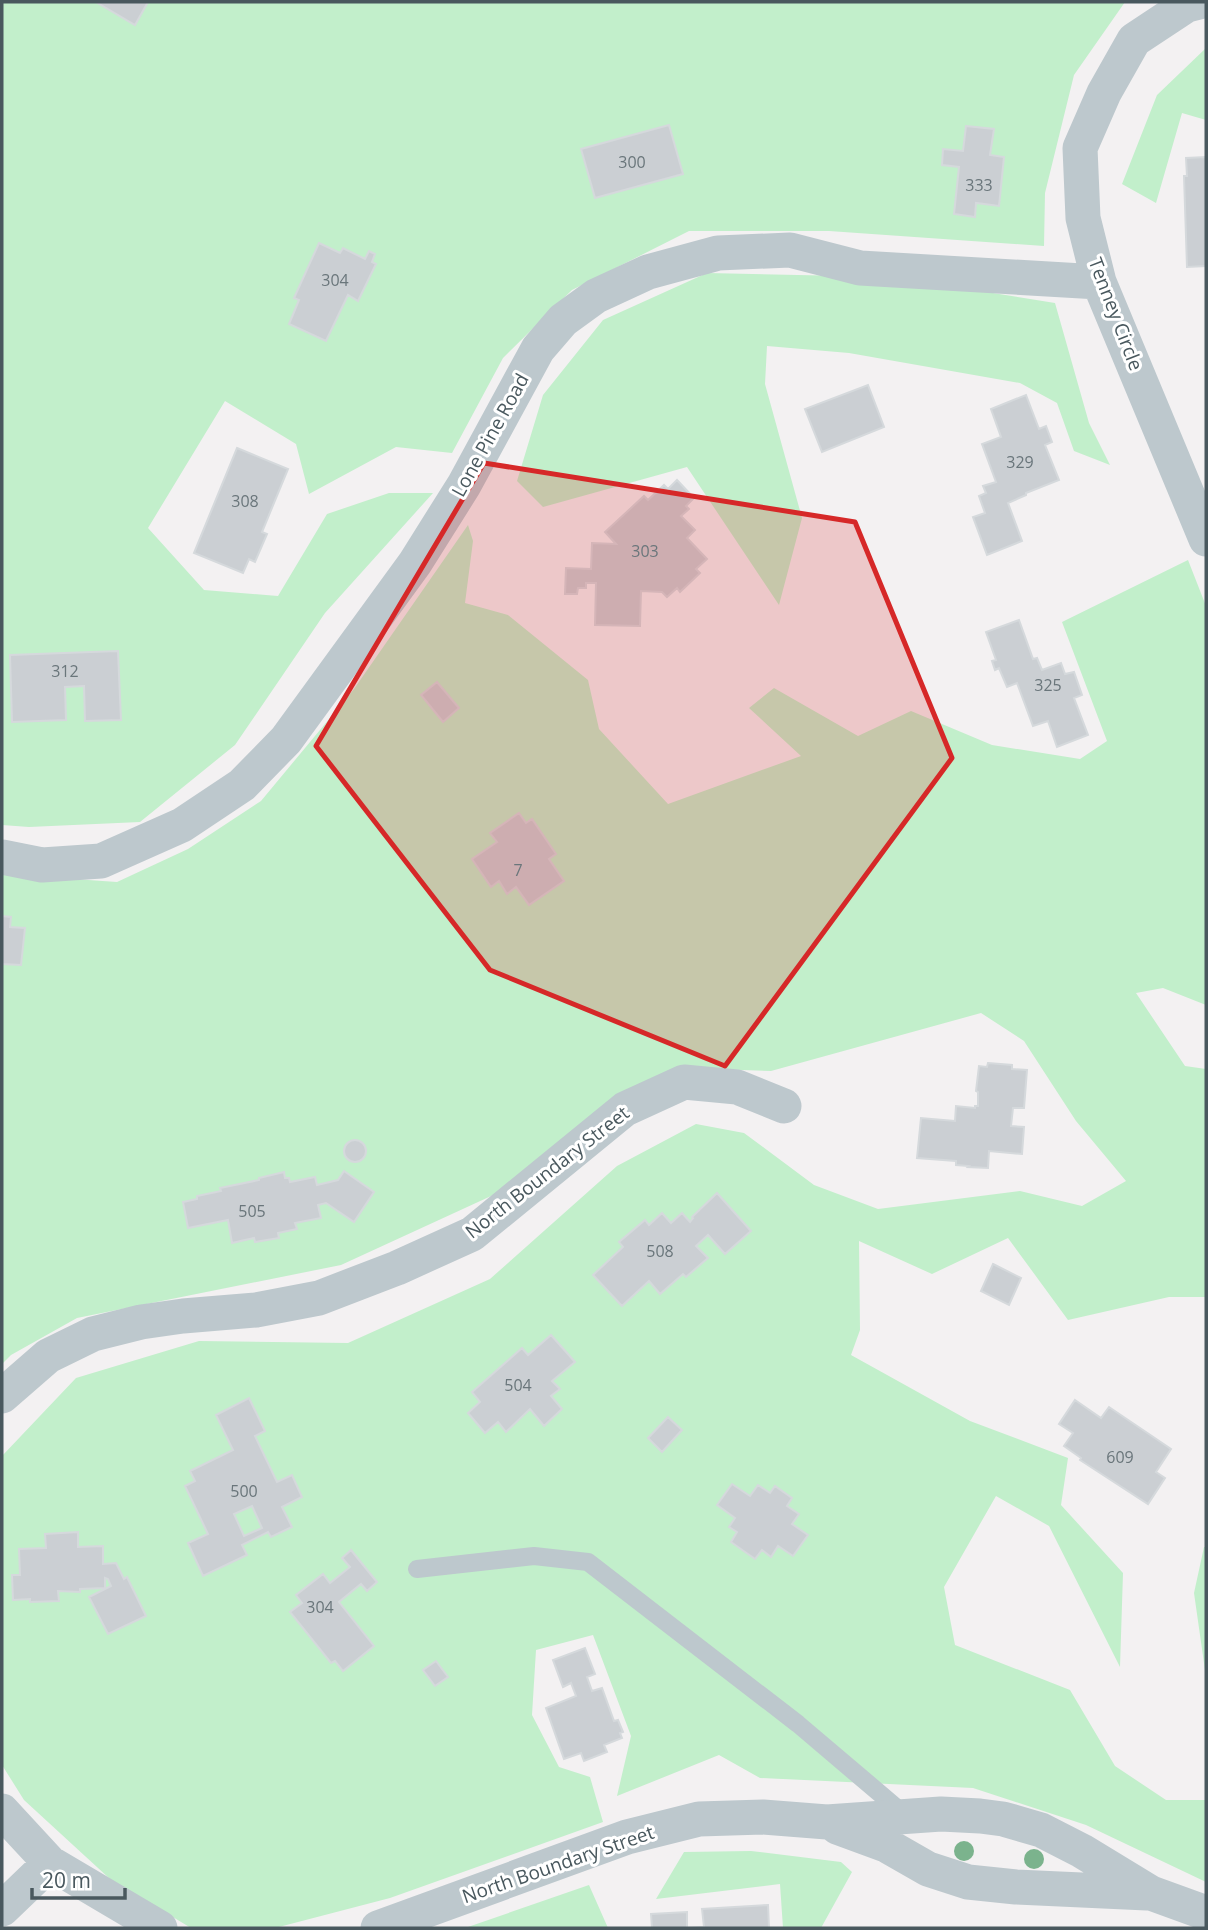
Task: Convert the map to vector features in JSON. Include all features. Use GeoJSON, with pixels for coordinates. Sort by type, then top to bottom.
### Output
{"type":"FeatureCollection","features":[{"type":"Feature","properties":{"kind":"street","name":"Tenney Circle"},"geometry":{"type":"LineString","coordinates":[[1199,2],[1187,5],[1134,40],[1104,93],[1080,148],[1083,218],[1099,282],[1206,539]]}},
{"type":"Feature","properties":{"kind":"street","name":"Lone Pine Road"},"geometry":{"type":"LineString","coordinates":[[2,858],[42,865],[101,861],[181,825],[242,785],[286,740],[415,563],[464,485],[538,349],[563,320],[596,296],[648,272],[718,253],[790,250],[860,268],[1099,282]]}},
{"type":"Feature","properties":{"kind":"street","name":"North Boundary Street"},"geometry":{"type":"LineString","coordinates":[[2,1396],[48,1356],[93,1334],[141,1322],[256,1310],[319,1298],[397,1268],[472,1234],[625,1109],[684,1082],[737,1087],[784,1105]]}},
{"type":"Feature","properties":{"kind":"street"},"geometry":{"type":"LineString","coordinates":[[2,1811],[50,1863],[160,1928]]}},
{"type":"Feature","properties":{"kind":"street","name":"North Boundary Street"},"geometry":{"type":"LineString","coordinates":[[378,1928],[627,1837],[699,1819],[763,1817],[827,1822],[941,1814],[1003,1819],[1041,1830],[1082,1851],[1151,1893],[1206,1913]]}},
{"type":"Feature","properties":{"kind":"street","name":"North Boundary Street"},"geometry":{"type":"LineString","coordinates":[[827,1822],[886,1845],[928,1869],[968,1882],[1016,1887],[1151,1893]]}},
{"type":"Feature","properties":{"kind":"street"},"geometry":{"type":"LineString","coordinates":[[2,1909],[50,1863]]}},
{"type":"Feature","properties":{"kind":"lane"},"geometry":{"type":"LineString","coordinates":[[417,1569],[534,1556],[587,1562],[798,1724],[907,1817]]}},
{"type":"Feature","properties":{"kind":"highlighted area"},"geometry":{"type":"Polygon","coordinates":[[[484,463],[855,522],[952,758],[725,1066],[490,970],[316,746],[484,463]]]}},
{"type":"Feature","properties":{"kind":"green space"},"geometry":{"type":"Polygon","coordinates":[[[2,2],[1125,2],[1074,75],[1045,193],[1044,246],[829,231],[689,231],[572,290],[503,358],[452,453],[396,447],[309,494],[296,444],[225,401],[148,528],[204,590],[278,596],[327,514],[389,493],[433,493],[325,613],[235,745],[140,822],[29,827],[2,825],[2,2]]]}},
{"type":"Feature","properties":{"kind":"green space"},"geometry":{"type":"Polygon","coordinates":[[[1206,48],[1206,120],[1182,113],[1156,203],[1122,184],[1157,95],[1206,48]]]}},
{"type":"Feature","properties":{"kind":"green space"},"geometry":{"type":"Polygon","coordinates":[[[707,273],[893,277],[1055,303],[1089,423],[1110,465],[1074,451],[1057,403],[1020,383],[849,353],[767,346],[765,384],[802,518],[779,605],[687,467],[543,507],[517,481],[543,395],[603,320],[707,273]]]}},
{"type":"Feature","properties":{"kind":"green space"},"geometry":{"type":"Polygon","coordinates":[[[468,525],[473,541],[465,603],[508,615],[588,680],[599,729],[668,804],[801,756],[749,708],[774,688],[858,736],[911,711],[992,745],[1080,759],[1107,741],[1062,622],[1188,560],[1206,606],[1206,1005],[1163,988],[1136,993],[1185,1066],[1206,1069],[1206,1297],[1169,1297],[1068,1320],[1008,1238],[932,1274],[859,1241],[860,1330],[851,1355],[970,1421],[1068,1458],[1061,1505],[1123,1573],[1120,1667],[1049,1526],[996,1496],[944,1587],[955,1645],[1070,1690],[1115,1766],[1166,1800],[1206,1800],[1206,1882],[1086,1825],[973,1788],[760,1778],[719,1755],[617,1796],[631,1736],[593,1635],[536,1650],[532,1715],[559,1767],[590,1777],[603,1822],[390,1898],[275,1928],[191,1928],[110,1879],[24,1800],[2,1765],[2,1456],[76,1378],[199,1341],[348,1343],[490,1279],[617,1166],[696,1124],[744,1133],[814,1185],[878,1209],[1020,1191],[1082,1206],[1126,1181],[1076,1121],[1024,1041],[981,1013],[771,1071],[682,1068],[502,1191],[341,1265],[77,1318],[11,1355],[2,1364],[2,874],[117,882],[188,849],[261,801],[354,689],[468,525]]]}},
{"type":"Feature","properties":{"kind":"green space"},"geometry":{"type":"Polygon","coordinates":[[[1206,1547],[1206,1677],[1194,1593],[1206,1547]]]}},
{"type":"Feature","properties":{"kind":"green space"},"geometry":{"type":"Polygon","coordinates":[[[751,1851],[841,1862],[852,1872],[821,1928],[783,1928],[780,1884],[656,1899],[684,1852],[751,1851]]]}},
{"type":"Feature","properties":{"kind":"green space"},"geometry":{"type":"Polygon","coordinates":[[[589,1885],[608,1928],[465,1928],[589,1885]]]}},
{"type":"Feature","properties":{"kind":"building"},"geometry":{"type":"Polygon","coordinates":[[[96,2],[148,2],[135,25],[96,2]]]}},
{"type":"Feature","properties":{"kind":"building"},"geometry":{"type":"Polygon","coordinates":[[[669,125],[683,174],[595,198],[581,149],[669,125]]]}},
{"type":"Feature","properties":{"kind":"building"},"geometry":{"type":"Polygon","coordinates":[[[966,126],[994,129],[990,155],[1004,157],[999,206],[976,203],[975,217],[954,214],[959,167],[942,165],[943,149],[963,151],[966,126]]]}},
{"type":"Feature","properties":{"kind":"building"},"geometry":{"type":"Polygon","coordinates":[[[1206,157],[1206,266],[1187,267],[1184,176],[1187,176],[1186,158],[1206,157]]]}},
{"type":"Feature","properties":{"kind":"building"},"geometry":{"type":"Polygon","coordinates":[[[319,243],[340,253],[343,248],[365,259],[369,251],[375,254],[372,262],[376,264],[358,301],[348,295],[326,341],[289,324],[299,300],[294,298],[319,243]]]}},
{"type":"Feature","properties":{"kind":"building"},"geometry":{"type":"Polygon","coordinates":[[[868,385],[884,427],[822,452],[805,409],[868,385]]]}},
{"type":"Feature","properties":{"kind":"building"},"geometry":{"type":"Polygon","coordinates":[[[1026,395],[1039,429],[1046,426],[1052,442],[1045,445],[1059,480],[1008,503],[1022,541],[987,555],[973,517],[985,513],[979,496],[986,493],[983,486],[996,482],[982,444],[1001,437],[991,409],[1026,395]]]}},
{"type":"Feature","properties":{"kind":"building"},"geometry":{"type":"Polygon","coordinates":[[[237,448],[288,469],[262,532],[267,534],[255,562],[249,559],[243,573],[194,553],[237,448]]]}},
{"type":"Feature","properties":{"kind":"building"},"geometry":{"type":"Polygon","coordinates":[[[677,480],[694,498],[686,506],[689,509],[681,516],[695,530],[687,538],[707,559],[696,569],[700,573],[680,592],[677,588],[667,597],[662,592],[641,591],[640,626],[595,625],[596,583],[586,583],[586,588],[578,588],[577,594],[565,594],[566,568],[591,569],[592,543],[616,544],[605,532],[644,496],[648,500],[664,485],[668,489],[677,480]]]}},
{"type":"Feature","properties":{"kind":"building"},"geometry":{"type":"Polygon","coordinates":[[[1019,620],[1033,659],[1037,658],[1042,670],[1061,663],[1065,674],[1074,672],[1082,695],[1074,698],[1088,735],[1057,747],[1048,721],[1033,726],[1017,683],[1007,687],[999,668],[995,670],[992,661],[996,660],[986,632],[1019,620]]]}},
{"type":"Feature","properties":{"kind":"building"},"geometry":{"type":"Polygon","coordinates":[[[118,651],[121,720],[85,721],[84,686],[65,687],[66,720],[12,722],[10,655],[118,651]]]}},
{"type":"Feature","properties":{"kind":"building"},"geometry":{"type":"Polygon","coordinates":[[[437,682],[459,708],[443,722],[421,695],[437,682]]]}},
{"type":"Feature","properties":{"kind":"building"},"geometry":{"type":"Polygon","coordinates":[[[519,813],[526,823],[532,819],[556,854],[549,859],[564,881],[529,905],[516,887],[507,894],[499,881],[491,887],[472,859],[497,842],[490,833],[519,813]]]}},
{"type":"Feature","properties":{"kind":"building"},"geometry":{"type":"Polygon","coordinates":[[[2,916],[11,917],[10,927],[25,928],[21,965],[2,964],[2,916]]]}},
{"type":"Feature","properties":{"kind":"building"},"geometry":{"type":"Polygon","coordinates":[[[988,1063],[1012,1065],[1012,1069],[1027,1070],[1024,1108],[1013,1108],[1011,1126],[1024,1127],[1022,1154],[989,1151],[988,1168],[956,1165],[956,1161],[917,1158],[921,1118],[955,1121],[956,1106],[978,1106],[976,1091],[979,1066],[987,1067],[988,1063]]]}},
{"type":"Feature","properties":{"kind":"building"},"geometry":{"type":"Polygon","coordinates":[[[355,1140],[363,1143],[366,1151],[363,1159],[355,1162],[347,1159],[344,1151],[347,1143],[355,1140]]]}},
{"type":"Feature","properties":{"kind":"building"},"geometry":{"type":"Polygon","coordinates":[[[344,1171],[374,1192],[354,1222],[326,1203],[318,1205],[321,1218],[295,1223],[297,1229],[278,1233],[279,1238],[255,1242],[254,1238],[232,1243],[228,1220],[188,1228],[183,1202],[197,1199],[197,1196],[284,1172],[285,1178],[289,1178],[290,1182],[315,1177],[317,1185],[338,1180],[344,1171]]]}},
{"type":"Feature","properties":{"kind":"building"},"geometry":{"type":"Polygon","coordinates":[[[717,1193],[751,1231],[725,1254],[708,1235],[696,1246],[708,1258],[686,1277],[683,1274],[660,1294],[649,1281],[622,1306],[593,1275],[623,1247],[619,1242],[645,1220],[649,1225],[662,1213],[671,1223],[682,1213],[690,1222],[717,1193]]]}},
{"type":"Feature","properties":{"kind":"building"},"geometry":{"type":"Polygon","coordinates":[[[993,1264],[1021,1278],[1009,1305],[981,1291],[993,1264]]]}},
{"type":"Feature","properties":{"kind":"building"},"geometry":{"type":"Polygon","coordinates":[[[551,1335],[575,1362],[552,1381],[560,1389],[551,1396],[562,1409],[544,1426],[530,1409],[506,1432],[498,1422],[485,1433],[468,1413],[480,1402],[472,1392],[522,1348],[528,1355],[551,1335]]]}},
{"type":"Feature","properties":{"kind":"building"},"geometry":{"type":"Polygon","coordinates":[[[249,1398],[265,1431],[255,1436],[277,1482],[292,1475],[302,1497],[282,1507],[292,1527],[271,1537],[268,1532],[242,1545],[247,1555],[203,1576],[188,1543],[208,1534],[185,1486],[195,1481],[190,1471],[233,1450],[216,1415],[249,1398]],[[252,1506],[234,1514],[244,1536],[262,1528],[252,1506]]]}},
{"type":"Feature","properties":{"kind":"building"},"geometry":{"type":"Polygon","coordinates":[[[1075,1400],[1101,1418],[1109,1407],[1171,1449],[1156,1472],[1165,1478],[1148,1504],[1080,1460],[1081,1458],[1064,1446],[1073,1433],[1059,1424],[1075,1400]]]}},
{"type":"Feature","properties":{"kind":"building"},"geometry":{"type":"Polygon","coordinates":[[[668,1417],[682,1430],[662,1452],[648,1438],[668,1417]]]}},
{"type":"Feature","properties":{"kind":"building"},"geometry":{"type":"Polygon","coordinates":[[[732,1484],[750,1496],[758,1485],[770,1493],[775,1486],[792,1498],[787,1506],[799,1514],[792,1524],[808,1535],[793,1556],[778,1546],[771,1557],[762,1550],[755,1559],[731,1542],[737,1532],[729,1527],[735,1518],[717,1505],[732,1484]]]}},
{"type":"Feature","properties":{"kind":"building"},"geometry":{"type":"Polygon","coordinates":[[[78,1532],[78,1547],[103,1546],[103,1564],[116,1563],[124,1579],[127,1577],[146,1616],[108,1634],[89,1597],[111,1586],[105,1578],[105,1588],[80,1589],[80,1592],[58,1591],[59,1601],[13,1600],[12,1575],[20,1575],[19,1549],[46,1548],[45,1534],[78,1532]]]}},
{"type":"Feature","properties":{"kind":"building"},"geometry":{"type":"Polygon","coordinates":[[[351,1550],[377,1582],[367,1591],[361,1584],[339,1602],[374,1646],[343,1671],[335,1661],[331,1663],[290,1612],[302,1603],[296,1595],[323,1574],[330,1583],[350,1567],[342,1558],[351,1550]]]}},
{"type":"Feature","properties":{"kind":"building"},"geometry":{"type":"Polygon","coordinates":[[[585,1648],[595,1674],[587,1677],[592,1691],[602,1688],[614,1721],[618,1720],[623,1732],[620,1733],[622,1738],[604,1745],[607,1752],[584,1761],[581,1753],[564,1759],[546,1708],[576,1696],[571,1683],[563,1687],[553,1660],[585,1648]]]}},
{"type":"Feature","properties":{"kind":"building"},"geometry":{"type":"Polygon","coordinates":[[[436,1661],[448,1677],[435,1686],[423,1670],[436,1661]]]}},
{"type":"Feature","properties":{"kind":"building"},"geometry":{"type":"Polygon","coordinates":[[[768,1905],[769,1928],[687,1928],[704,1927],[702,1909],[768,1905]]]}},
{"type":"Feature","properties":{"kind":"building"},"geometry":{"type":"Polygon","coordinates":[[[687,1912],[687,1928],[652,1928],[651,1914],[687,1912]]]}}]}
